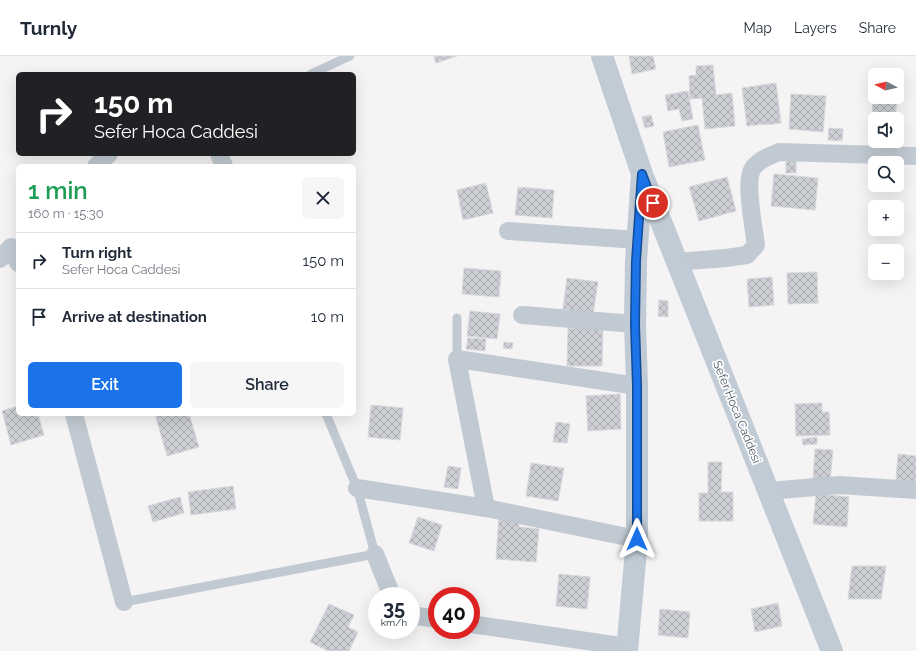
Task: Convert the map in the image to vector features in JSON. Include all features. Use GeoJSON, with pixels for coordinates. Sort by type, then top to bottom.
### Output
{"type":"FeatureCollection","features":[{"type":"Feature","properties":{"kind":"street","name":"Sefer Hoca Caddesi"},"geometry":{"type":"LineString","coordinates":[[602,56],[642,174],[832,651]]}},
{"type":"Feature","properties":{"kind":"street"},"geometry":{"type":"LineString","coordinates":[[677,262],[747,255],[756,245],[748,184],[752,169],[761,160],[779,152],[916,156]]}},
{"type":"Feature","properties":{"kind":"street"},"geometry":{"type":"LineString","coordinates":[[98,164],[107,156]]}},
{"type":"Feature","properties":{"kind":"street"},"geometry":{"type":"LineString","coordinates":[[480,625],[627,649],[637,539],[637,386],[635,324],[637,240],[642,174]]}},
{"type":"Feature","properties":{"kind":"street"},"geometry":{"type":"LineString","coordinates":[[508,231],[637,240]]}},
{"type":"Feature","properties":{"kind":"street"},"geometry":{"type":"LineString","coordinates":[[522,315],[635,324]]}},
{"type":"Feature","properties":{"kind":"street"},"geometry":{"type":"LineString","coordinates":[[486,508],[456,359],[637,386]]}},
{"type":"Feature","properties":{"kind":"street"},"geometry":{"type":"LineString","coordinates":[[79,416],[124,602]]}},
{"type":"Feature","properties":{"kind":"street"},"geometry":{"type":"LineString","coordinates":[[769,491],[839,485],[916,490]]}},
{"type":"Feature","properties":{"kind":"street"},"geometry":{"type":"LineString","coordinates":[[357,488],[486,508],[637,539]]}},
{"type":"Feature","properties":{"kind":"street"},"geometry":{"type":"LineString","coordinates":[[375,554],[388,587]]}},
{"type":"Feature","properties":{"kind":"lane"},"geometry":{"type":"LineString","coordinates":[[315,72],[350,56]]}},
{"type":"Feature","properties":{"kind":"lane"},"geometry":{"type":"LineString","coordinates":[[456,359],[457,318]]}},
{"type":"Feature","properties":{"kind":"lane"},"geometry":{"type":"LineString","coordinates":[[124,602],[375,554],[357,488],[327,416]]}},
{"type":"Feature","properties":{"kind":"building"},"geometry":{"type":"Polygon","coordinates":[[[434,56],[457,56],[436,63],[434,56]]]}},
{"type":"Feature","properties":{"kind":"building"},"geometry":{"type":"Polygon","coordinates":[[[629,56],[653,56],[656,69],[632,74],[629,56]]]}},
{"type":"Feature","properties":{"kind":"building"},"geometry":{"type":"Polygon","coordinates":[[[713,65],[716,95],[732,93],[735,126],[705,129],[702,98],[690,99],[689,76],[696,75],[696,66],[713,65]]]}},
{"type":"Feature","properties":{"kind":"building"},"geometry":{"type":"Polygon","coordinates":[[[776,83],[781,123],[747,126],[742,88],[776,83]]]}},
{"type":"Feature","properties":{"kind":"building"},"geometry":{"type":"Polygon","coordinates":[[[688,91],[693,119],[682,121],[679,109],[668,111],[665,95],[688,91]]]}},
{"type":"Feature","properties":{"kind":"building"},"geometry":{"type":"Polygon","coordinates":[[[791,94],[826,96],[823,132],[789,129],[791,94]]]}},
{"type":"Feature","properties":{"kind":"building"},"geometry":{"type":"Polygon","coordinates":[[[873,104],[896,104],[896,112],[872,112],[873,104]]]}},
{"type":"Feature","properties":{"kind":"building"},"geometry":{"type":"Polygon","coordinates":[[[651,115],[654,126],[645,128],[642,117],[651,115]]]}},
{"type":"Feature","properties":{"kind":"building"},"geometry":{"type":"Polygon","coordinates":[[[698,125],[705,160],[669,167],[663,132],[698,125]]]}},
{"type":"Feature","properties":{"kind":"building"},"geometry":{"type":"Polygon","coordinates":[[[829,128],[843,129],[842,141],[828,140],[829,128]]]}},
{"type":"Feature","properties":{"kind":"building"},"geometry":{"type":"Polygon","coordinates":[[[786,158],[796,158],[796,173],[786,173],[786,158]]]}},
{"type":"Feature","properties":{"kind":"building"},"geometry":{"type":"Polygon","coordinates":[[[774,174],[818,178],[815,210],[771,206],[774,174]]]}},
{"type":"Feature","properties":{"kind":"building"},"geometry":{"type":"Polygon","coordinates":[[[727,177],[736,211],[699,221],[689,187],[727,177]]]}},
{"type":"Feature","properties":{"kind":"building"},"geometry":{"type":"Polygon","coordinates":[[[486,183],[493,213],[463,220],[457,190],[486,183]]]}},
{"type":"Feature","properties":{"kind":"building"},"geometry":{"type":"Polygon","coordinates":[[[518,187],[554,190],[552,218],[515,215],[518,187]]]}},
{"type":"Feature","properties":{"kind":"building"},"geometry":{"type":"Polygon","coordinates":[[[464,268],[501,271],[499,297],[462,294],[464,268]]]}},
{"type":"Feature","properties":{"kind":"building"},"geometry":{"type":"Polygon","coordinates":[[[817,272],[818,303],[788,304],[787,273],[817,272]]]}},
{"type":"Feature","properties":{"kind":"building"},"geometry":{"type":"Polygon","coordinates":[[[772,277],[774,305],[749,307],[747,279],[772,277]]]}},
{"type":"Feature","properties":{"kind":"building"},"geometry":{"type":"Polygon","coordinates":[[[567,278],[598,282],[593,314],[563,309],[567,278]]]}},
{"type":"Feature","properties":{"kind":"building"},"geometry":{"type":"Polygon","coordinates":[[[659,300],[668,301],[668,317],[658,316],[659,300]]]}},
{"type":"Feature","properties":{"kind":"building"},"geometry":{"type":"Polygon","coordinates":[[[470,311],[500,314],[497,339],[467,336],[470,311]]]}},
{"type":"Feature","properties":{"kind":"building"},"geometry":{"type":"Polygon","coordinates":[[[568,328],[603,328],[602,366],[567,366],[568,328]]]}},
{"type":"Feature","properties":{"kind":"building"},"geometry":{"type":"Polygon","coordinates":[[[468,338],[486,339],[485,351],[466,349],[468,338]]]}},
{"type":"Feature","properties":{"kind":"building"},"geometry":{"type":"Polygon","coordinates":[[[504,342],[513,343],[512,349],[503,348],[504,342]]]}},
{"type":"Feature","properties":{"kind":"building"},"geometry":{"type":"Polygon","coordinates":[[[620,394],[621,429],[588,431],[586,396],[620,394]]]}},
{"type":"Feature","properties":{"kind":"building"},"geometry":{"type":"Polygon","coordinates":[[[822,403],[822,412],[829,412],[830,435],[796,436],[795,404],[822,403]]]}},
{"type":"Feature","properties":{"kind":"building"},"geometry":{"type":"Polygon","coordinates":[[[371,405],[403,408],[400,440],[368,437],[371,405]]]}},
{"type":"Feature","properties":{"kind":"building"},"geometry":{"type":"Polygon","coordinates":[[[16,407],[16,416],[39,416],[44,435],[11,445],[2,411],[16,407]]]}},
{"type":"Feature","properties":{"kind":"building"},"geometry":{"type":"Polygon","coordinates":[[[156,416],[190,416],[199,447],[167,456],[156,416]]]}},
{"type":"Feature","properties":{"kind":"building"},"geometry":{"type":"Polygon","coordinates":[[[556,422],[570,424],[567,443],[553,442],[556,422]]]}},
{"type":"Feature","properties":{"kind":"building"},"geometry":{"type":"Polygon","coordinates":[[[817,437],[817,444],[803,445],[802,439],[817,437]]]}},
{"type":"Feature","properties":{"kind":"building"},"geometry":{"type":"Polygon","coordinates":[[[815,449],[833,450],[830,482],[813,480],[815,449]]]}},
{"type":"Feature","properties":{"kind":"building"},"geometry":{"type":"Polygon","coordinates":[[[898,454],[916,456],[916,482],[896,480],[898,454]]]}},
{"type":"Feature","properties":{"kind":"building"},"geometry":{"type":"Polygon","coordinates":[[[708,462],[722,462],[721,492],[733,492],[733,521],[699,521],[699,493],[708,493],[708,462]]]}},
{"type":"Feature","properties":{"kind":"building"},"geometry":{"type":"Polygon","coordinates":[[[531,463],[564,468],[558,501],[526,496],[531,463]]]}},
{"type":"Feature","properties":{"kind":"building"},"geometry":{"type":"Polygon","coordinates":[[[448,466],[461,468],[458,489],[444,487],[448,466]]]}},
{"type":"Feature","properties":{"kind":"building"},"geometry":{"type":"Polygon","coordinates":[[[233,486],[236,509],[191,515],[188,492],[233,486]]]}},
{"type":"Feature","properties":{"kind":"building"},"geometry":{"type":"Polygon","coordinates":[[[816,494],[849,497],[847,527],[813,524],[816,494]]]}},
{"type":"Feature","properties":{"kind":"building"},"geometry":{"type":"Polygon","coordinates":[[[180,497],[184,513],[153,522],[148,506],[180,497]]]}},
{"type":"Feature","properties":{"kind":"building"},"geometry":{"type":"Polygon","coordinates":[[[499,515],[519,517],[519,527],[539,529],[536,562],[496,559],[499,515]]]}},
{"type":"Feature","properties":{"kind":"building"},"geometry":{"type":"Polygon","coordinates":[[[418,517],[442,525],[434,551],[409,543],[418,517]]]}},
{"type":"Feature","properties":{"kind":"building"},"geometry":{"type":"Polygon","coordinates":[[[852,566],[886,566],[881,599],[848,599],[852,566]]]}},
{"type":"Feature","properties":{"kind":"building"},"geometry":{"type":"Polygon","coordinates":[[[559,574],[590,577],[587,609],[556,606],[559,574]]]}},
{"type":"Feature","properties":{"kind":"building"},"geometry":{"type":"Polygon","coordinates":[[[778,603],[782,626],[755,632],[751,609],[778,603]]]}},
{"type":"Feature","properties":{"kind":"building"},"geometry":{"type":"Polygon","coordinates":[[[329,604],[354,615],[348,627],[358,632],[349,651],[328,651],[310,642],[329,604]]]}},
{"type":"Feature","properties":{"kind":"building"},"geometry":{"type":"Polygon","coordinates":[[[660,609],[690,612],[688,638],[658,635],[660,609]]]}},
{"type":"Feature","properties":{"kind":"route"},"geometry":{"type":"LineString","coordinates":[[637,539],[637,386],[635,324],[636,261],[642,174],[653,203]]}}]}
